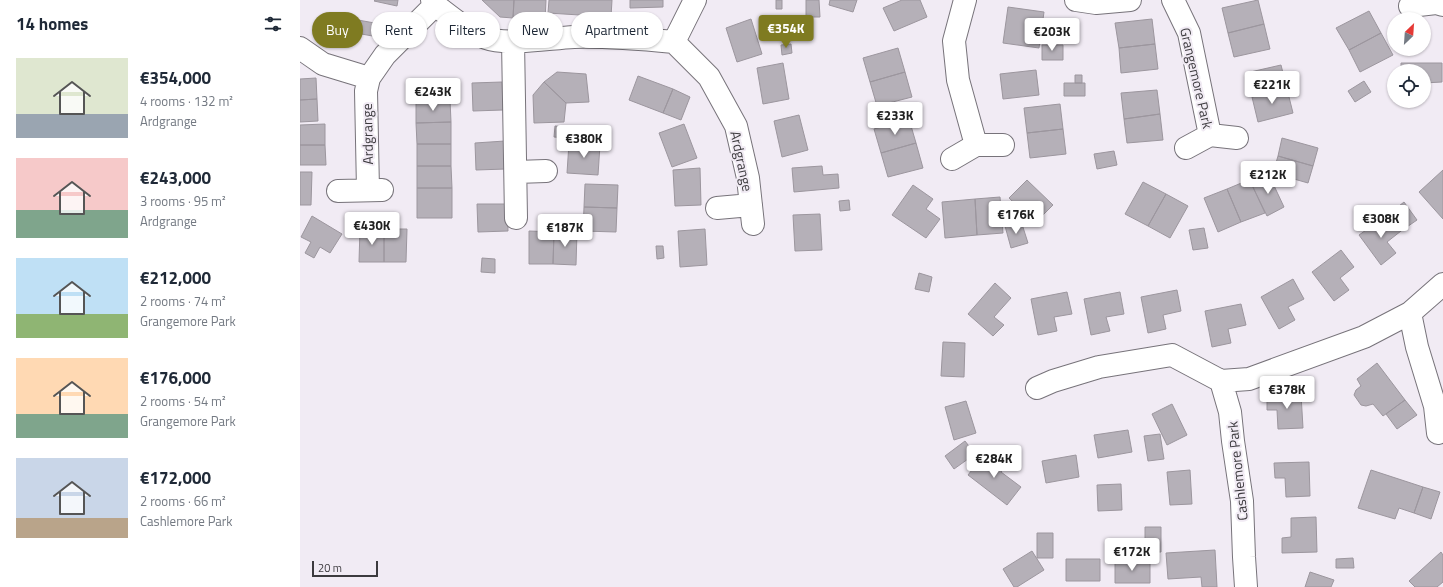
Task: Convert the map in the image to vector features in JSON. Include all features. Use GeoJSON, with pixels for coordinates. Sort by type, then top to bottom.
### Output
{"type":"FeatureCollection","features":[{"type":"Feature","properties":{"kind":"street"},"geometry":{"type":"LineString","coordinates":[[674,42],[695,0]]}},
{"type":"Feature","properties":{"kind":"street"},"geometry":{"type":"LineString","coordinates":[[965,0],[954,41],[958,80],[976,145]]}},
{"type":"Feature","properties":{"kind":"street"},"geometry":{"type":"LineString","coordinates":[[1076,0],[1096,3],[1130,0]]}},
{"type":"Feature","properties":{"kind":"street","name":"Grangemore Park"},"geometry":{"type":"LineString","coordinates":[[1173,0],[1189,33],[1210,135]]}},
{"type":"Feature","properties":{"kind":"street","name":"Ardgrange"},"geometry":{"type":"LineString","coordinates":[[338,191],[375,190],[366,91],[369,78],[385,55],[433,3],[466,29],[487,39],[508,41]]}},
{"type":"Feature","properties":{"kind":"street"},"geometry":{"type":"LineString","coordinates":[[1410,6],[1438,3]]}},
{"type":"Feature","properties":{"kind":"street","name":"Ardgrange"},"geometry":{"type":"LineString","coordinates":[[563,38],[632,38],[674,42],[709,78],[736,126],[748,178],[752,214],[717,208]]}},
{"type":"Feature","properties":{"kind":"street"},"geometry":{"type":"LineString","coordinates":[[300,48],[323,64],[369,78]]}},
{"type":"Feature","properties":{"kind":"street"},"geometry":{"type":"LineString","coordinates":[[513,48],[516,218]]}},
{"type":"Feature","properties":{"kind":"street","name":"Grangemore Park"},"geometry":{"type":"LineString","coordinates":[[1186,148],[1210,135],[1236,138]]}},
{"type":"Feature","properties":{"kind":"street"},"geometry":{"type":"LineString","coordinates":[[952,159],[976,145],[1003,145]]}},
{"type":"Feature","properties":{"kind":"street"},"geometry":{"type":"LineString","coordinates":[[516,172],[546,171]]}},
{"type":"Feature","properties":{"kind":"street"},"geometry":{"type":"LineString","coordinates":[[1037,388],[1053,381],[1099,367],[1172,355],[1221,381],[1249,379],[1364,337],[1410,313],[1443,284]]}},
{"type":"Feature","properties":{"kind":"street"},"geometry":{"type":"LineString","coordinates":[[1410,313],[1417,347],[1435,406],[1438,433]]}},
{"type":"Feature","properties":{"kind":"street","name":"Cashlemore Park"},"geometry":{"type":"LineString","coordinates":[[1221,381],[1230,412],[1232,441],[1242,501],[1246,587]]}},
{"type":"Feature","properties":{"kind":"building"},"geometry":{"type":"Polygon","coordinates":[[[398,0],[397,6],[374,1],[398,0]]]}},
{"type":"Feature","properties":{"kind":"building"},"geometry":{"type":"Polygon","coordinates":[[[482,0],[514,0],[513,12],[508,12],[508,18],[500,17],[500,12],[495,12],[482,0]]]}},
{"type":"Feature","properties":{"kind":"building"},"geometry":{"type":"Polygon","coordinates":[[[514,0],[546,0],[545,12],[513,12],[514,0]]]}},
{"type":"Feature","properties":{"kind":"building"},"geometry":{"type":"Polygon","coordinates":[[[549,0],[612,0],[611,12],[571,12],[571,14],[563,14],[563,12],[548,12],[549,0]]]}},
{"type":"Feature","properties":{"kind":"building"},"geometry":{"type":"Polygon","coordinates":[[[630,0],[663,0],[663,7],[630,8],[630,0]]]}},
{"type":"Feature","properties":{"kind":"building"},"geometry":{"type":"Polygon","coordinates":[[[776,0],[782,0],[782,9],[776,9],[776,0]]]}},
{"type":"Feature","properties":{"kind":"building"},"geometry":{"type":"Polygon","coordinates":[[[806,0],[819,0],[820,17],[806,17],[806,0]]]}},
{"type":"Feature","properties":{"kind":"building"},"geometry":{"type":"Polygon","coordinates":[[[830,0],[857,0],[853,12],[829,5],[830,0]]]}},
{"type":"Feature","properties":{"kind":"building"},"geometry":{"type":"Polygon","coordinates":[[[902,0],[920,0],[927,17],[894,31],[883,8],[902,0]]]}},
{"type":"Feature","properties":{"kind":"building"},"geometry":{"type":"Polygon","coordinates":[[[1258,0],[1264,24],[1228,33],[1222,8],[1258,0]]]}},
{"type":"Feature","properties":{"kind":"building"},"geometry":{"type":"Polygon","coordinates":[[[1008,7],[1044,12],[1039,48],[1003,43],[1008,7]]]}},
{"type":"Feature","properties":{"kind":"building"},"geometry":{"type":"Polygon","coordinates":[[[1369,11],[1381,33],[1349,50],[1336,28],[1369,11]]]}},
{"type":"Feature","properties":{"kind":"building"},"geometry":{"type":"Polygon","coordinates":[[[751,19],[762,54],[737,62],[726,28],[751,19]]]}},
{"type":"Feature","properties":{"kind":"building"},"geometry":{"type":"Polygon","coordinates":[[[1152,19],[1155,44],[1119,48],[1115,23],[1152,19]]]}},
{"type":"Feature","properties":{"kind":"building"},"geometry":{"type":"Polygon","coordinates":[[[363,21],[371,22],[371,36],[363,34],[363,21]]]}},
{"type":"Feature","properties":{"kind":"building"},"geometry":{"type":"Polygon","coordinates":[[[1264,24],[1270,49],[1234,57],[1228,33],[1264,24]]]}},
{"type":"Feature","properties":{"kind":"building"},"geometry":{"type":"Polygon","coordinates":[[[1381,33],[1387,44],[1387,56],[1391,56],[1360,72],[1349,50],[1381,33]]]}},
{"type":"Feature","properties":{"kind":"building"},"geometry":{"type":"Polygon","coordinates":[[[791,44],[792,53],[782,55],[781,45],[791,44]]]}},
{"type":"Feature","properties":{"kind":"building"},"geometry":{"type":"Polygon","coordinates":[[[1155,44],[1158,69],[1121,73],[1119,48],[1155,44]]]}},
{"type":"Feature","properties":{"kind":"building"},"geometry":{"type":"Polygon","coordinates":[[[1042,45],[1063,45],[1063,60],[1042,60],[1042,45]]]}},
{"type":"Feature","properties":{"kind":"building"},"geometry":{"type":"Polygon","coordinates":[[[898,48],[905,72],[870,82],[863,58],[898,48]]]}},
{"type":"Feature","properties":{"kind":"building"},"geometry":{"type":"Polygon","coordinates":[[[783,63],[789,99],[763,104],[757,68],[783,63]]]}},
{"type":"Feature","properties":{"kind":"building"},"geometry":{"type":"Polygon","coordinates":[[[1442,63],[1442,82],[1431,83],[1431,64],[1401,64],[1442,63]]]}},
{"type":"Feature","properties":{"kind":"building"},"geometry":{"type":"Polygon","coordinates":[[[1281,65],[1287,89],[1252,97],[1246,73],[1281,65]]]}},
{"type":"Feature","properties":{"kind":"building"},"geometry":{"type":"Polygon","coordinates":[[[1036,70],[1039,95],[1003,99],[1000,74],[1036,70]]]}},
{"type":"Feature","properties":{"kind":"building"},"geometry":{"type":"Polygon","coordinates":[[[557,72],[586,74],[589,102],[566,103],[544,82],[557,72]]]}},
{"type":"Feature","properties":{"kind":"building"},"geometry":{"type":"Polygon","coordinates":[[[905,72],[912,97],[877,106],[870,82],[905,72]]]}},
{"type":"Feature","properties":{"kind":"building"},"geometry":{"type":"Polygon","coordinates":[[[1075,75],[1082,75],[1082,83],[1075,83],[1075,75]]]}},
{"type":"Feature","properties":{"kind":"building"},"geometry":{"type":"Polygon","coordinates":[[[638,76],[673,89],[663,113],[629,100],[638,76]]]}},
{"type":"Feature","properties":{"kind":"building"},"geometry":{"type":"Polygon","coordinates":[[[316,78],[317,99],[300,100],[300,79],[316,78]]]}},
{"type":"Feature","properties":{"kind":"building"},"geometry":{"type":"Polygon","coordinates":[[[416,79],[450,79],[450,100],[416,101],[416,79]]]}},
{"type":"Feature","properties":{"kind":"building"},"geometry":{"type":"Polygon","coordinates":[[[1364,81],[1371,92],[1355,102],[1348,91],[1364,81]]]}},
{"type":"Feature","properties":{"kind":"building"},"geometry":{"type":"Polygon","coordinates":[[[502,82],[503,110],[473,111],[472,83],[502,82]]]}},
{"type":"Feature","properties":{"kind":"building"},"geometry":{"type":"Polygon","coordinates":[[[544,82],[566,103],[564,122],[534,123],[533,95],[544,82]]]}},
{"type":"Feature","properties":{"kind":"building"},"geometry":{"type":"Polygon","coordinates":[[[1064,83],[1085,83],[1085,96],[1064,96],[1064,83]]]}},
{"type":"Feature","properties":{"kind":"building"},"geometry":{"type":"Polygon","coordinates":[[[673,89],[690,97],[681,120],[663,113],[673,89]]]}},
{"type":"Feature","properties":{"kind":"building"},"geometry":{"type":"Polygon","coordinates":[[[1287,89],[1293,113],[1258,122],[1252,97],[1287,89]]]}},
{"type":"Feature","properties":{"kind":"building"},"geometry":{"type":"Polygon","coordinates":[[[1157,90],[1160,114],[1124,119],[1121,93],[1157,90]]]}},
{"type":"Feature","properties":{"kind":"building"},"geometry":{"type":"Polygon","coordinates":[[[317,99],[318,121],[300,122],[300,100],[317,99]]]}},
{"type":"Feature","properties":{"kind":"building"},"geometry":{"type":"Polygon","coordinates":[[[450,100],[451,122],[416,123],[416,101],[450,100]]]}},
{"type":"Feature","properties":{"kind":"building"},"geometry":{"type":"Polygon","coordinates":[[[1060,104],[1063,129],[1027,133],[1024,108],[1060,104]]]}},
{"type":"Feature","properties":{"kind":"building"},"geometry":{"type":"Polygon","coordinates":[[[1160,114],[1163,140],[1127,143],[1124,119],[1160,114]]]}},
{"type":"Feature","properties":{"kind":"building"},"geometry":{"type":"Polygon","coordinates":[[[799,115],[808,150],[782,157],[774,121],[799,115]]]}},
{"type":"Feature","properties":{"kind":"building"},"geometry":{"type":"Polygon","coordinates":[[[909,119],[916,143],[881,153],[874,129],[909,119]]]}},
{"type":"Feature","properties":{"kind":"building"},"geometry":{"type":"Polygon","coordinates":[[[451,122],[451,144],[417,144],[416,123],[451,122]]]}},
{"type":"Feature","properties":{"kind":"building"},"geometry":{"type":"Polygon","coordinates":[[[325,124],[325,145],[300,145],[300,125],[325,124]]]}},
{"type":"Feature","properties":{"kind":"building"},"geometry":{"type":"Polygon","coordinates":[[[684,124],[697,158],[672,167],[659,133],[684,124]]]}},
{"type":"Feature","properties":{"kind":"building"},"geometry":{"type":"Polygon","coordinates":[[[555,126],[566,127],[566,138],[554,137],[555,126]]]}},
{"type":"Feature","properties":{"kind":"building"},"geometry":{"type":"Polygon","coordinates":[[[1063,129],[1066,154],[1030,158],[1027,133],[1063,129]]]}},
{"type":"Feature","properties":{"kind":"building"},"geometry":{"type":"Polygon","coordinates":[[[1282,138],[1318,148],[1313,166],[1278,156],[1282,138]]]}},
{"type":"Feature","properties":{"kind":"building"},"geometry":{"type":"Polygon","coordinates":[[[505,141],[506,169],[476,170],[475,143],[505,141]]]}},
{"type":"Feature","properties":{"kind":"building"},"geometry":{"type":"Polygon","coordinates":[[[569,143],[600,145],[598,175],[567,173],[569,143]]]}},
{"type":"Feature","properties":{"kind":"building"},"geometry":{"type":"Polygon","coordinates":[[[916,143],[923,168],[888,177],[881,153],[916,143]]]}},
{"type":"Feature","properties":{"kind":"building"},"geometry":{"type":"Polygon","coordinates":[[[417,144],[451,144],[451,166],[417,166],[417,144]]]}},
{"type":"Feature","properties":{"kind":"building"},"geometry":{"type":"Polygon","coordinates":[[[300,145],[325,145],[326,165],[300,165],[300,145]]]}},
{"type":"Feature","properties":{"kind":"building"},"geometry":{"type":"Polygon","coordinates":[[[1114,151],[1117,165],[1097,169],[1094,154],[1114,151]]]}},
{"type":"Feature","properties":{"kind":"building"},"geometry":{"type":"Polygon","coordinates":[[[1278,156],[1313,166],[1308,183],[1273,173],[1278,156]]]}},
{"type":"Feature","properties":{"kind":"building"},"geometry":{"type":"Polygon","coordinates":[[[417,166],[451,166],[452,188],[417,188],[417,166]]]}},
{"type":"Feature","properties":{"kind":"building"},"geometry":{"type":"Polygon","coordinates":[[[822,166],[823,175],[838,174],[839,188],[794,192],[792,168],[822,166]]]}},
{"type":"Feature","properties":{"kind":"building"},"geometry":{"type":"Polygon","coordinates":[[[700,168],[701,205],[675,206],[673,170],[700,168]]]}},
{"type":"Feature","properties":{"kind":"building"},"geometry":{"type":"Polygon","coordinates":[[[1443,170],[1443,219],[1419,192],[1443,170]]]}},
{"type":"Feature","properties":{"kind":"building"},"geometry":{"type":"Polygon","coordinates":[[[300,172],[312,172],[311,205],[300,205],[300,172]]]}},
{"type":"Feature","properties":{"kind":"building"},"geometry":{"type":"Polygon","coordinates":[[[1269,175],[1284,207],[1267,216],[1251,183],[1269,175]]]}},
{"type":"Feature","properties":{"kind":"building"},"geometry":{"type":"Polygon","coordinates":[[[1251,179],[1251,183],[1265,213],[1241,222],[1227,189],[1251,179]]]}},
{"type":"Feature","properties":{"kind":"building"},"geometry":{"type":"Polygon","coordinates":[[[1027,180],[1053,205],[1035,223],[1009,198],[1027,180]]]}},
{"type":"Feature","properties":{"kind":"building"},"geometry":{"type":"Polygon","coordinates":[[[1143,182],[1166,194],[1148,226],[1125,214],[1143,182]]]}},
{"type":"Feature","properties":{"kind":"building"},"geometry":{"type":"Polygon","coordinates":[[[585,184],[618,185],[617,208],[584,207],[585,184]]]}},
{"type":"Feature","properties":{"kind":"building"},"geometry":{"type":"Polygon","coordinates":[[[913,185],[933,199],[926,209],[940,219],[926,238],[892,215],[913,185]]]}},
{"type":"Feature","properties":{"kind":"building"},"geometry":{"type":"Polygon","coordinates":[[[417,188],[452,188],[452,218],[417,218],[417,188]]]}},
{"type":"Feature","properties":{"kind":"building"},"geometry":{"type":"Polygon","coordinates":[[[1227,189],[1241,222],[1218,232],[1204,198],[1227,189]]]}},
{"type":"Feature","properties":{"kind":"building"},"geometry":{"type":"Polygon","coordinates":[[[1166,194],[1188,206],[1170,238],[1148,226],[1166,194]]]}},
{"type":"Feature","properties":{"kind":"building"},"geometry":{"type":"Polygon","coordinates":[[[1000,197],[1003,233],[977,235],[975,199],[1000,197]]]}},
{"type":"Feature","properties":{"kind":"building"},"geometry":{"type":"Polygon","coordinates":[[[975,199],[977,235],[945,238],[942,202],[975,199]]]}},
{"type":"Feature","properties":{"kind":"building"},"geometry":{"type":"Polygon","coordinates":[[[849,200],[850,210],[840,211],[839,201],[849,200]]]}},
{"type":"Feature","properties":{"kind":"building"},"geometry":{"type":"Polygon","coordinates":[[[1404,202],[1417,220],[1401,231],[1389,214],[1404,202]]]}},
{"type":"Feature","properties":{"kind":"building"},"geometry":{"type":"Polygon","coordinates":[[[477,204],[507,204],[508,231],[478,232],[477,204]]]}},
{"type":"Feature","properties":{"kind":"building"},"geometry":{"type":"Polygon","coordinates":[[[584,207],[617,208],[616,232],[583,231],[584,207]]]}},
{"type":"Feature","properties":{"kind":"building"},"geometry":{"type":"Polygon","coordinates":[[[820,214],[822,250],[795,251],[793,215],[820,214]]]}},
{"type":"Feature","properties":{"kind":"building"},"geometry":{"type":"Polygon","coordinates":[[[1389,214],[1401,231],[1387,242],[1396,253],[1381,265],[1359,235],[1389,214]]]}},
{"type":"Feature","properties":{"kind":"building"},"geometry":{"type":"Polygon","coordinates":[[[312,216],[342,234],[330,253],[320,247],[314,258],[305,253],[311,242],[301,237],[312,216]]]}},
{"type":"Feature","properties":{"kind":"building"},"geometry":{"type":"Polygon","coordinates":[[[1021,221],[1028,243],[1011,248],[1005,226],[1021,221]]]}},
{"type":"Feature","properties":{"kind":"building"},"geometry":{"type":"Polygon","coordinates":[[[1204,228],[1208,248],[1193,250],[1189,230],[1204,228]]]}},
{"type":"Feature","properties":{"kind":"building"},"geometry":{"type":"Polygon","coordinates":[[[360,229],[384,229],[384,262],[359,262],[360,229]]]}},
{"type":"Feature","properties":{"kind":"building"},"geometry":{"type":"Polygon","coordinates":[[[384,229],[407,229],[406,262],[384,262],[384,229]]]}},
{"type":"Feature","properties":{"kind":"building"},"geometry":{"type":"Polygon","coordinates":[[[705,229],[707,265],[680,267],[678,231],[705,229]]]}},
{"type":"Feature","properties":{"kind":"building"},"geometry":{"type":"Polygon","coordinates":[[[529,231],[554,232],[553,264],[529,264],[529,231]]]}},
{"type":"Feature","properties":{"kind":"building"},"geometry":{"type":"Polygon","coordinates":[[[554,232],[577,232],[576,265],[553,264],[554,232]]]}},
{"type":"Feature","properties":{"kind":"building"},"geometry":{"type":"Polygon","coordinates":[[[656,246],[663,246],[664,258],[657,259],[656,246]]]}},
{"type":"Feature","properties":{"kind":"building"},"geometry":{"type":"Polygon","coordinates":[[[1341,250],[1354,267],[1340,278],[1349,290],[1334,301],[1312,272],[1341,250]]]}},
{"type":"Feature","properties":{"kind":"building"},"geometry":{"type":"Polygon","coordinates":[[[482,258],[495,259],[495,273],[481,272],[482,258]]]}},
{"type":"Feature","properties":{"kind":"building"},"geometry":{"type":"Polygon","coordinates":[[[919,273],[932,277],[929,292],[915,289],[919,273]]]}},
{"type":"Feature","properties":{"kind":"building"},"geometry":{"type":"Polygon","coordinates":[[[1293,279],[1304,299],[1288,307],[1295,320],[1279,329],[1261,297],[1293,279]]]}},
{"type":"Feature","properties":{"kind":"building"},"geometry":{"type":"Polygon","coordinates":[[[995,283],[1011,298],[994,317],[1004,325],[993,336],[968,314],[995,283]]]}},
{"type":"Feature","properties":{"kind":"building"},"geometry":{"type":"Polygon","coordinates":[[[1177,290],[1181,311],[1163,315],[1166,329],[1148,333],[1141,297],[1177,290]]]}},
{"type":"Feature","properties":{"kind":"building"},"geometry":{"type":"Polygon","coordinates":[[[1067,292],[1072,314],[1054,317],[1057,331],[1038,335],[1031,299],[1067,292]]]}},
{"type":"Feature","properties":{"kind":"building"},"geometry":{"type":"Polygon","coordinates":[[[1120,292],[1124,314],[1106,317],[1110,331],[1091,335],[1084,299],[1120,292]]]}},
{"type":"Feature","properties":{"kind":"building"},"geometry":{"type":"Polygon","coordinates":[[[1241,304],[1246,325],[1228,329],[1231,343],[1212,347],[1205,311],[1241,304]]]}},
{"type":"Feature","properties":{"kind":"building"},"geometry":{"type":"Polygon","coordinates":[[[943,342],[965,343],[964,377],[941,376],[943,342]]]}},
{"type":"Feature","properties":{"kind":"building"},"geometry":{"type":"Polygon","coordinates":[[[1377,363],[1405,400],[1383,416],[1373,404],[1366,406],[1361,405],[1354,395],[1356,390],[1361,386],[1357,379],[1377,363]]]}},
{"type":"Feature","properties":{"kind":"building"},"geometry":{"type":"Polygon","coordinates":[[[1301,394],[1303,428],[1278,429],[1277,410],[1267,410],[1267,396],[1301,394]]]}},
{"type":"Feature","properties":{"kind":"building"},"geometry":{"type":"Polygon","coordinates":[[[1405,400],[1417,415],[1397,429],[1386,414],[1405,400]]]}},
{"type":"Feature","properties":{"kind":"building"},"geometry":{"type":"Polygon","coordinates":[[[966,401],[976,433],[954,440],[945,407],[966,401]]]}},
{"type":"Feature","properties":{"kind":"building"},"geometry":{"type":"Polygon","coordinates":[[[1172,404],[1187,435],[1167,445],[1152,414],[1172,404]]]}},
{"type":"Feature","properties":{"kind":"building"},"geometry":{"type":"Polygon","coordinates":[[[1128,430],[1132,452],[1098,458],[1094,435],[1128,430]]]}},
{"type":"Feature","properties":{"kind":"building"},"geometry":{"type":"Polygon","coordinates":[[[1160,434],[1164,459],[1148,461],[1144,436],[1160,434]]]}},
{"type":"Feature","properties":{"kind":"building"},"geometry":{"type":"Polygon","coordinates":[[[965,441],[975,454],[954,469],[945,456],[965,441]]]}},
{"type":"Feature","properties":{"kind":"building"},"geometry":{"type":"Polygon","coordinates":[[[986,452],[1005,467],[1001,472],[1021,487],[1007,505],[968,475],[986,452]]]}},
{"type":"Feature","properties":{"kind":"building"},"geometry":{"type":"Polygon","coordinates":[[[1076,455],[1079,477],[1046,483],[1042,461],[1076,455]]]}},
{"type":"Feature","properties":{"kind":"building"},"geometry":{"type":"Polygon","coordinates":[[[1309,462],[1310,496],[1286,497],[1285,478],[1275,478],[1274,463],[1309,462]]]}},
{"type":"Feature","properties":{"kind":"building"},"geometry":{"type":"Polygon","coordinates":[[[1190,470],[1192,504],[1170,505],[1167,472],[1190,470]]]}},
{"type":"Feature","properties":{"kind":"building"},"geometry":{"type":"Polygon","coordinates":[[[1371,470],[1423,487],[1414,513],[1399,508],[1395,519],[1358,508],[1371,470]]]}},
{"type":"Feature","properties":{"kind":"building"},"geometry":{"type":"Polygon","coordinates":[[[1121,484],[1122,510],[1098,511],[1097,485],[1121,484]]]}},
{"type":"Feature","properties":{"kind":"building"},"geometry":{"type":"Polygon","coordinates":[[[1423,487],[1440,492],[1431,519],[1414,513],[1423,487]]]}},
{"type":"Feature","properties":{"kind":"building"},"geometry":{"type":"Polygon","coordinates":[[[1316,517],[1317,552],[1282,553],[1282,538],[1291,537],[1291,518],[1316,517]]]}},
{"type":"Feature","properties":{"kind":"building"},"geometry":{"type":"Polygon","coordinates":[[[1145,527],[1161,527],[1161,552],[1145,552],[1145,527]]]}},
{"type":"Feature","properties":{"kind":"building"},"geometry":{"type":"Polygon","coordinates":[[[1037,533],[1053,533],[1053,558],[1037,558],[1037,533]]]}},
{"type":"Feature","properties":{"kind":"building"},"geometry":{"type":"Polygon","coordinates":[[[1215,550],[1217,587],[1202,587],[1201,577],[1168,579],[1166,553],[1215,550]]]}},
{"type":"Feature","properties":{"kind":"building"},"geometry":{"type":"Polygon","coordinates":[[[1032,551],[1044,570],[1017,587],[1014,587],[1003,569],[1032,551]]]}},
{"type":"Feature","properties":{"kind":"building"},"geometry":{"type":"Polygon","coordinates":[[[1441,552],[1443,555],[1443,582],[1437,587],[1415,587],[1409,581],[1441,552]]]}},
{"type":"Feature","properties":{"kind":"building"},"geometry":{"type":"Polygon","coordinates":[[[1353,558],[1354,568],[1336,568],[1336,559],[1353,558]]]}},
{"type":"Feature","properties":{"kind":"building"},"geometry":{"type":"Polygon","coordinates":[[[1066,559],[1100,559],[1100,581],[1066,581],[1066,559]]]}},
{"type":"Feature","properties":{"kind":"building"},"geometry":{"type":"Polygon","coordinates":[[[1115,560],[1150,561],[1150,583],[1115,583],[1115,560]]]}},
{"type":"Feature","properties":{"kind":"building"},"geometry":{"type":"Polygon","coordinates":[[[1310,572],[1334,580],[1331,587],[1305,587],[1310,572]]]}}]}
